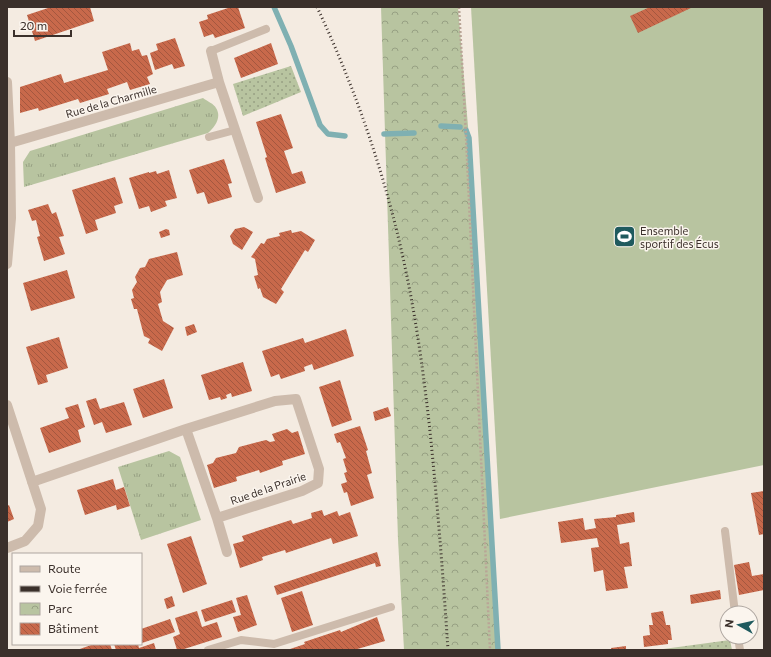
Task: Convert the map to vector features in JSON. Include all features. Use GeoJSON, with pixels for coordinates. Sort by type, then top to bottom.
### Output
{"type":"FeatureCollection","features":[{"type":"Feature","properties":{"kind":"street"},"geometry":{"type":"LineString","coordinates":[[210,51],[258,198]]}},
{"type":"Feature","properties":{"kind":"street"},"geometry":{"type":"LineString","coordinates":[[7,82],[10,142],[11,218],[7,264]]}},
{"type":"Feature","properties":{"kind":"street","name":"Rue de la Charmille"},"geometry":{"type":"LineString","coordinates":[[10,142],[219,82]]}},
{"type":"Feature","properties":{"kind":"street","name":"Rue de la Prairie"},"geometry":{"type":"LineString","coordinates":[[32,482],[186,429],[275,401],[296,399],[319,469],[318,483],[302,491],[217,518]]}},
{"type":"Feature","properties":{"kind":"street"},"geometry":{"type":"LineString","coordinates":[[7,405],[41,509],[38,526],[25,542],[7,548]]}},
{"type":"Feature","properties":{"kind":"street"},"geometry":{"type":"LineString","coordinates":[[186,429],[217,518],[226,552]]}},
{"type":"Feature","properties":{"kind":"lane"},"geometry":{"type":"LineString","coordinates":[[210,51],[266,28]]}},
{"type":"Feature","properties":{"kind":"lane"},"geometry":{"type":"LineString","coordinates":[[209,137],[235,130]]}},
{"type":"Feature","properties":{"kind":"lane"},"geometry":{"type":"LineString","coordinates":[[725,531],[734,605]]}},
{"type":"Feature","properties":{"kind":"lane"},"geometry":{"type":"LineString","coordinates":[[208,650],[241,640],[274,644],[391,607]]}},
{"type":"Feature","properties":{"kind":"path"},"geometry":{"type":"LineString","coordinates":[[459,7],[490,650]]}},
{"type":"Feature","properties":{"kind":"green space"},"geometry":{"type":"Polygon","coordinates":[[[381,7],[458,7],[469,138],[498,650],[404,650],[398,539],[381,7]]]}},
{"type":"Feature","properties":{"kind":"green space","name":"Ensemble sportif des Écus"},"geometry":{"type":"Polygon","coordinates":[[[471,7],[764,7],[764,465],[500,519],[471,7]]]}},
{"type":"Feature","properties":{"kind":"green space"},"geometry":{"type":"Polygon","coordinates":[[[291,66],[301,92],[243,116],[233,84],[291,66]]]}},
{"type":"Feature","properties":{"kind":"green space"},"geometry":{"type":"Polygon","coordinates":[[[203,98],[212,104],[218,111],[217,122],[208,133],[24,187],[23,162],[30,151],[203,98]]]}},
{"type":"Feature","properties":{"kind":"green space"},"geometry":{"type":"Polygon","coordinates":[[[169,451],[180,457],[201,520],[141,540],[118,467],[169,451]]]}},
{"type":"Feature","properties":{"kind":"green space"},"geometry":{"type":"Polygon","coordinates":[[[719,641],[719,645],[731,645],[732,650],[656,650],[719,641]]]}},
{"type":"Feature","properties":{"kind":"building"},"geometry":{"type":"Polygon","coordinates":[[[51,7],[90,7],[94,21],[35,41],[27,15],[51,7]]]}},
{"type":"Feature","properties":{"kind":"building"},"geometry":{"type":"Polygon","coordinates":[[[231,7],[238,7],[245,28],[215,38],[213,34],[204,37],[199,22],[208,19],[207,15],[231,7]]]}},
{"type":"Feature","properties":{"kind":"building"},"geometry":{"type":"Polygon","coordinates":[[[650,7],[693,7],[638,33],[630,16],[650,7]]]}},
{"type":"Feature","properties":{"kind":"building"},"geometry":{"type":"Polygon","coordinates":[[[175,38],[185,66],[174,69],[172,64],[155,70],[150,53],[158,50],[156,44],[175,38]]]}},
{"type":"Feature","properties":{"kind":"building"},"geometry":{"type":"Polygon","coordinates":[[[130,43],[132,51],[139,49],[142,56],[147,55],[153,74],[147,77],[150,84],[130,90],[127,82],[107,89],[109,94],[80,103],[78,99],[39,111],[38,108],[20,113],[20,87],[61,74],[64,83],[108,70],[102,52],[130,43]]]}},
{"type":"Feature","properties":{"kind":"building"},"geometry":{"type":"Polygon","coordinates":[[[271,43],[278,64],[241,78],[234,58],[271,43]]]}},
{"type":"Feature","properties":{"kind":"building"},"geometry":{"type":"Polygon","coordinates":[[[281,114],[293,148],[284,151],[292,174],[302,171],[306,183],[276,193],[256,122],[281,114]]]}},
{"type":"Feature","properties":{"kind":"building"},"geometry":{"type":"Polygon","coordinates":[[[224,159],[232,183],[228,184],[232,197],[208,204],[204,192],[197,194],[189,170],[224,159]]]}},
{"type":"Feature","properties":{"kind":"building"},"geometry":{"type":"Polygon","coordinates":[[[169,170],[177,198],[165,201],[167,206],[151,212],[149,206],[139,209],[129,178],[149,172],[156,171],[157,174],[169,170]]]}},
{"type":"Feature","properties":{"kind":"building"},"geometry":{"type":"Polygon","coordinates":[[[115,177],[123,203],[114,206],[116,213],[95,220],[98,230],[86,234],[72,190],[115,177]]]}},
{"type":"Feature","properties":{"kind":"building"},"geometry":{"type":"Polygon","coordinates":[[[48,204],[52,214],[56,212],[64,236],[59,237],[65,254],[44,261],[37,237],[40,236],[36,220],[32,221],[28,210],[48,204]]]}},
{"type":"Feature","properties":{"kind":"building"},"geometry":{"type":"Polygon","coordinates":[[[244,227],[253,232],[242,250],[233,244],[230,236],[235,229],[244,227]]]}},
{"type":"Feature","properties":{"kind":"building"},"geometry":{"type":"Polygon","coordinates":[[[166,229],[169,230],[170,235],[161,238],[159,232],[166,229]]]}},
{"type":"Feature","properties":{"kind":"building"},"geometry":{"type":"Polygon","coordinates":[[[291,230],[292,233],[301,231],[315,240],[308,252],[305,250],[281,289],[284,292],[276,304],[263,297],[260,288],[258,289],[254,276],[258,275],[255,259],[251,257],[261,243],[264,244],[267,239],[280,236],[279,233],[291,230]]]}},
{"type":"Feature","properties":{"kind":"building"},"geometry":{"type":"Polygon","coordinates":[[[177,252],[183,275],[167,280],[160,292],[162,302],[158,304],[163,321],[174,328],[162,351],[148,343],[150,339],[144,336],[137,309],[134,309],[131,299],[134,298],[132,290],[137,282],[135,277],[140,268],[145,267],[149,259],[177,252]]]}},
{"type":"Feature","properties":{"kind":"building"},"geometry":{"type":"Polygon","coordinates":[[[67,270],[75,298],[31,311],[23,283],[67,270]]]}},
{"type":"Feature","properties":{"kind":"building"},"geometry":{"type":"Polygon","coordinates":[[[194,324],[197,332],[187,336],[185,327],[194,324]]]}},
{"type":"Feature","properties":{"kind":"building"},"geometry":{"type":"Polygon","coordinates":[[[346,329],[354,356],[314,370],[312,364],[304,367],[305,371],[281,379],[279,374],[271,377],[262,351],[303,338],[305,343],[346,329]]]}},
{"type":"Feature","properties":{"kind":"building"},"geometry":{"type":"Polygon","coordinates":[[[59,337],[68,368],[46,375],[48,382],[38,385],[26,347],[59,337]]]}},
{"type":"Feature","properties":{"kind":"building"},"geometry":{"type":"Polygon","coordinates":[[[243,362],[252,391],[232,397],[231,393],[226,395],[227,398],[221,400],[220,397],[209,400],[201,375],[243,362]]]}},
{"type":"Feature","properties":{"kind":"building"},"geometry":{"type":"Polygon","coordinates":[[[164,379],[173,408],[143,418],[133,389],[164,379]]]}},
{"type":"Feature","properties":{"kind":"building"},"geometry":{"type":"Polygon","coordinates":[[[340,380],[352,420],[332,427],[319,387],[340,380]]]}},
{"type":"Feature","properties":{"kind":"building"},"geometry":{"type":"Polygon","coordinates":[[[96,398],[100,409],[124,402],[132,425],[106,433],[102,422],[94,425],[86,401],[96,398]]]}},
{"type":"Feature","properties":{"kind":"building"},"geometry":{"type":"Polygon","coordinates":[[[78,404],[85,427],[78,430],[81,442],[49,453],[40,428],[69,418],[65,408],[78,404]]]}},
{"type":"Feature","properties":{"kind":"building"},"geometry":{"type":"Polygon","coordinates":[[[388,407],[391,416],[375,421],[373,412],[388,407]]]}},
{"type":"Feature","properties":{"kind":"building"},"geometry":{"type":"Polygon","coordinates":[[[360,426],[368,450],[366,451],[372,473],[367,475],[374,498],[351,506],[347,492],[344,493],[341,484],[347,482],[344,473],[347,472],[343,459],[346,458],[340,442],[337,443],[334,434],[360,426]]]}},
{"type":"Feature","properties":{"kind":"building"},"geometry":{"type":"Polygon","coordinates":[[[287,429],[292,433],[298,431],[305,454],[282,461],[283,465],[260,473],[259,470],[236,477],[237,481],[214,488],[207,465],[213,463],[216,458],[236,453],[239,447],[266,440],[270,442],[275,441],[272,434],[287,429]]]}},
{"type":"Feature","properties":{"kind":"building"},"geometry":{"type":"Polygon","coordinates":[[[113,479],[116,490],[124,487],[130,506],[117,510],[116,505],[85,515],[77,490],[113,479]]]}},
{"type":"Feature","properties":{"kind":"building"},"geometry":{"type":"Polygon","coordinates":[[[764,491],[764,534],[759,535],[751,493],[764,491]]]}},
{"type":"Feature","properties":{"kind":"building"},"geometry":{"type":"Polygon","coordinates":[[[9,505],[14,519],[7,522],[7,506],[9,505]]]}},
{"type":"Feature","properties":{"kind":"building"},"geometry":{"type":"Polygon","coordinates":[[[322,510],[324,516],[337,511],[339,516],[350,512],[358,536],[333,544],[331,538],[286,553],[285,550],[262,557],[263,560],[240,568],[233,544],[244,541],[242,536],[291,520],[293,524],[312,518],[311,513],[322,510]]]}},
{"type":"Feature","properties":{"kind":"building"},"geometry":{"type":"Polygon","coordinates":[[[634,512],[635,522],[617,525],[620,544],[629,542],[632,566],[624,567],[628,588],[606,591],[603,570],[594,572],[591,548],[599,547],[597,538],[561,543],[558,522],[583,518],[585,530],[596,528],[594,519],[616,517],[616,515],[634,512]]]}},
{"type":"Feature","properties":{"kind":"building"},"geometry":{"type":"Polygon","coordinates":[[[191,536],[207,584],[183,593],[167,544],[191,536]]]}},
{"type":"Feature","properties":{"kind":"building"},"geometry":{"type":"Polygon","coordinates":[[[377,552],[381,566],[376,567],[375,563],[277,595],[274,586],[377,552]]]}},
{"type":"Feature","properties":{"kind":"building"},"geometry":{"type":"Polygon","coordinates":[[[749,562],[752,576],[764,574],[764,590],[739,595],[734,565],[749,562]]]}},
{"type":"Feature","properties":{"kind":"building"},"geometry":{"type":"Polygon","coordinates":[[[720,590],[721,599],[691,604],[690,595],[720,590]]]}},
{"type":"Feature","properties":{"kind":"building"},"geometry":{"type":"Polygon","coordinates":[[[302,591],[313,625],[292,632],[281,598],[302,591]]]}},
{"type":"Feature","properties":{"kind":"building"},"geometry":{"type":"Polygon","coordinates":[[[247,595],[257,625],[238,632],[233,617],[241,615],[236,598],[247,595]]]}},
{"type":"Feature","properties":{"kind":"building"},"geometry":{"type":"Polygon","coordinates":[[[172,596],[175,606],[167,609],[164,599],[172,596]]]}},
{"type":"Feature","properties":{"kind":"building"},"geometry":{"type":"Polygon","coordinates":[[[232,600],[236,612],[205,622],[201,610],[232,600]]]}},
{"type":"Feature","properties":{"kind":"building"},"geometry":{"type":"Polygon","coordinates":[[[197,611],[202,627],[217,622],[222,637],[177,650],[173,637],[180,634],[175,618],[197,611]]]}},
{"type":"Feature","properties":{"kind":"building"},"geometry":{"type":"Polygon","coordinates":[[[663,611],[666,625],[670,625],[672,640],[668,640],[668,644],[644,647],[643,636],[650,635],[649,625],[653,625],[651,613],[663,611]]]}},
{"type":"Feature","properties":{"kind":"building"},"geometry":{"type":"Polygon","coordinates":[[[377,617],[385,641],[354,650],[287,650],[305,644],[304,642],[340,630],[341,632],[377,617]]]}},
{"type":"Feature","properties":{"kind":"building"},"geometry":{"type":"Polygon","coordinates":[[[170,619],[175,632],[142,643],[142,629],[170,619]]]}},
{"type":"Feature","properties":{"kind":"building"},"geometry":{"type":"Polygon","coordinates":[[[154,643],[156,650],[116,650],[114,645],[138,645],[139,648],[154,643]]]}},
{"type":"Feature","properties":{"kind":"building"},"geometry":{"type":"Polygon","coordinates":[[[91,645],[110,645],[112,650],[77,650],[91,645]]]}},
{"type":"Feature","properties":{"kind":"building"},"geometry":{"type":"Polygon","coordinates":[[[626,646],[626,650],[611,650],[611,648],[626,646]]]}},
{"type":"Feature","properties":{"kind":"waterway"},"geometry":{"type":"LineString","coordinates":[[274,7],[291,46],[320,125],[328,134],[345,136]]}},
{"type":"Feature","properties":{"kind":"waterway"},"geometry":{"type":"LineString","coordinates":[[441,126],[460,127]]}},
{"type":"Feature","properties":{"kind":"waterway"},"geometry":{"type":"LineString","coordinates":[[466,130],[469,138],[498,650]]}},
{"type":"Feature","properties":{"kind":"waterway"},"geometry":{"type":"LineString","coordinates":[[384,134],[414,133]]}},
{"type":"Feature","properties":{"kind":"railway"},"geometry":{"type":"LineString","coordinates":[[317,7],[345,70],[379,167],[389,200],[409,286],[419,344],[429,422],[440,536],[448,650]]}},
{"type":"Feature","properties":{"kind":"place","name":"Ensemble sportif des Écus"},"geometry":{"type":"Point","coordinates":[624,236]}}]}
